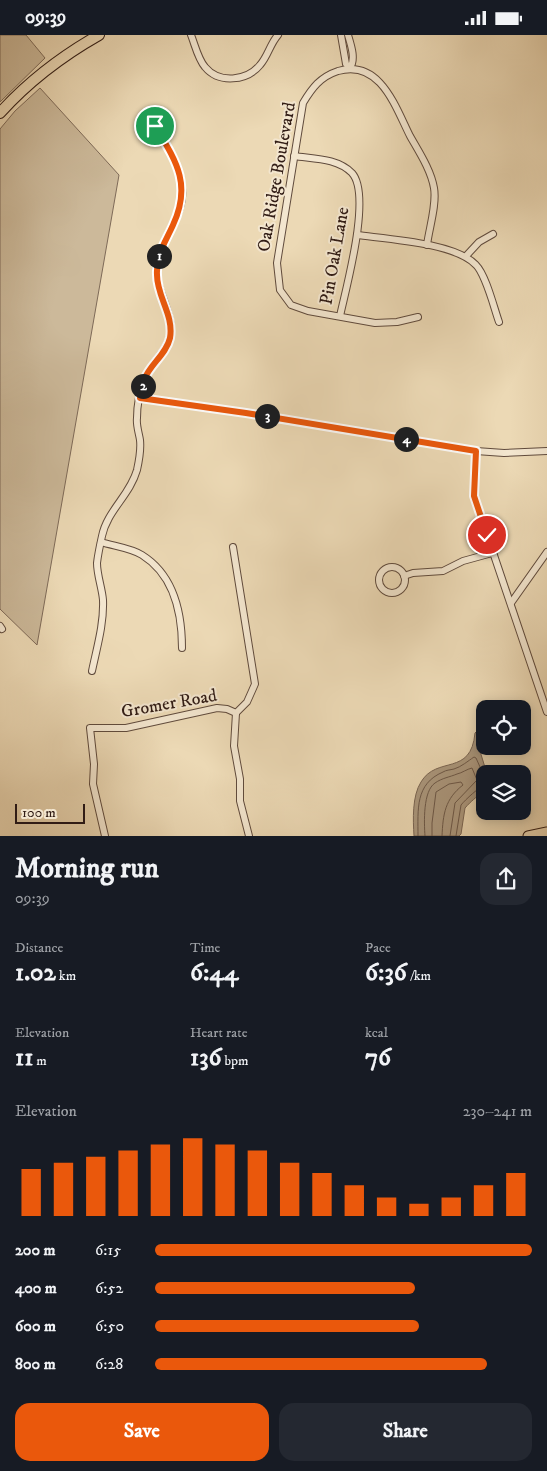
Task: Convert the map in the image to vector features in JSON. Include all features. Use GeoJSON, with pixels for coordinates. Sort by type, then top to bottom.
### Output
{"type":"FeatureCollection","features":[{"type":"Feature","properties":{"kind":"highway"},"geometry":{"type":"LineString","coordinates":[[0,113],[53,63],[99,35]]}},
{"type":"Feature","properties":{"kind":"main road"},"geometry":{"type":"LineString","coordinates":[[528,836],[547,832]]}},
{"type":"Feature","properties":{"kind":"street"},"geometry":{"type":"LineString","coordinates":[[191,35],[205,68],[217,76],[231,79],[246,76],[258,68],[278,35]]}},
{"type":"Feature","properties":{"kind":"street"},"geometry":{"type":"LineString","coordinates":[[341,35],[346,64],[350,68],[366,72],[383,86],[393,101],[431,175],[434,198],[427,245]]}},
{"type":"Feature","properties":{"kind":"street"},"geometry":{"type":"LineString","coordinates":[[348,35],[353,63],[350,68]]}},
{"type":"Feature","properties":{"kind":"street","name":"Oak Ridge Boulevard"},"geometry":{"type":"LineString","coordinates":[[350,68],[322,77],[312,88],[303,103],[277,263],[280,290],[291,305],[308,311],[375,323],[397,322],[418,317]]}},
{"type":"Feature","properties":{"kind":"street"},"geometry":{"type":"LineString","coordinates":[[92,671],[102,626],[103,600],[97,563],[102,534],[112,512],[126,492],[136,471],[140,443],[136,418],[144,379],[165,351],[170,339],[171,328],[161,297],[157,278],[157,263],[163,242],[173,225],[180,206],[182,191],[178,167],[155,126]]}},
{"type":"Feature","properties":{"kind":"street","name":"Pin Oak Lane"},"geometry":{"type":"LineString","coordinates":[[294,156],[334,161],[354,175],[360,199],[357,235],[340,316]]}},
{"type":"Feature","properties":{"kind":"street"},"geometry":{"type":"LineString","coordinates":[[466,256],[479,242],[493,234]]}},
{"type":"Feature","properties":{"kind":"street"},"geometry":{"type":"LineString","coordinates":[[357,235],[427,245],[466,256],[478,266],[499,322]]}},
{"type":"Feature","properties":{"kind":"street"},"geometry":{"type":"LineString","coordinates":[[140,398],[246,413],[476,451],[504,453],[547,451]]}},
{"type":"Feature","properties":{"kind":"street"},"geometry":{"type":"LineString","coordinates":[[476,451],[474,496],[547,712]]}},
{"type":"Feature","properties":{"kind":"street"},"geometry":{"type":"LineString","coordinates":[[101,542],[142,555],[157,568],[169,584],[178,605],[182,625],[182,648]]}},
{"type":"Feature","properties":{"kind":"street"},"geometry":{"type":"LineString","coordinates":[[233,547],[255,684],[247,702],[236,713]]}},
{"type":"Feature","properties":{"kind":"street"},"geometry":{"type":"LineString","coordinates":[[511,603],[547,552]]}},
{"type":"Feature","properties":{"kind":"street"},"geometry":{"type":"LineString","coordinates":[[404,576],[413,573],[443,571],[463,561],[492,553]]}},
{"type":"Feature","properties":{"kind":"street"},"geometry":{"type":"LineString","coordinates":[[388,568],[397,568],[404,576],[404,584],[399,591],[395,592],[387,592],[379,581],[381,573],[388,568]]}},
{"type":"Feature","properties":{"kind":"street","name":"Gromer Road"},"geometry":{"type":"LineString","coordinates":[[105,836],[93,784],[94,764],[90,728],[126,728],[217,708],[227,709],[236,713],[234,746],[239,773],[240,801],[249,836]]}},
{"type":"Feature","properties":{"kind":"shaded area"},"geometry":{"type":"Polygon","coordinates":[[[0,35],[26,35],[45,58],[0,102],[0,35]]]}},
{"type":"Feature","properties":{"kind":"shaded area"},"geometry":{"type":"Polygon","coordinates":[[[40,88],[119,175],[37,645],[0,609],[0,129],[15,111],[40,88]]]}},
{"type":"Feature","properties":{"kind":"water"},"geometry":{"type":"Polygon","coordinates":[[[475,733],[476,755],[481,755],[484,765],[476,765],[476,798],[465,808],[461,834],[459,836],[414,836],[413,816],[416,794],[421,782],[436,769],[460,761],[467,755],[472,747],[475,733]]]}},
{"type":"Feature","properties":{"kind":"route"},"geometry":{"type":"LineString","coordinates":[[155,126],[174,157],[181,177],[182,191],[180,206],[173,225],[163,242],[157,263],[157,278],[161,297],[171,328],[170,339],[165,351],[144,379],[140,398],[246,413],[476,451],[474,496],[487,535]]}}]}
